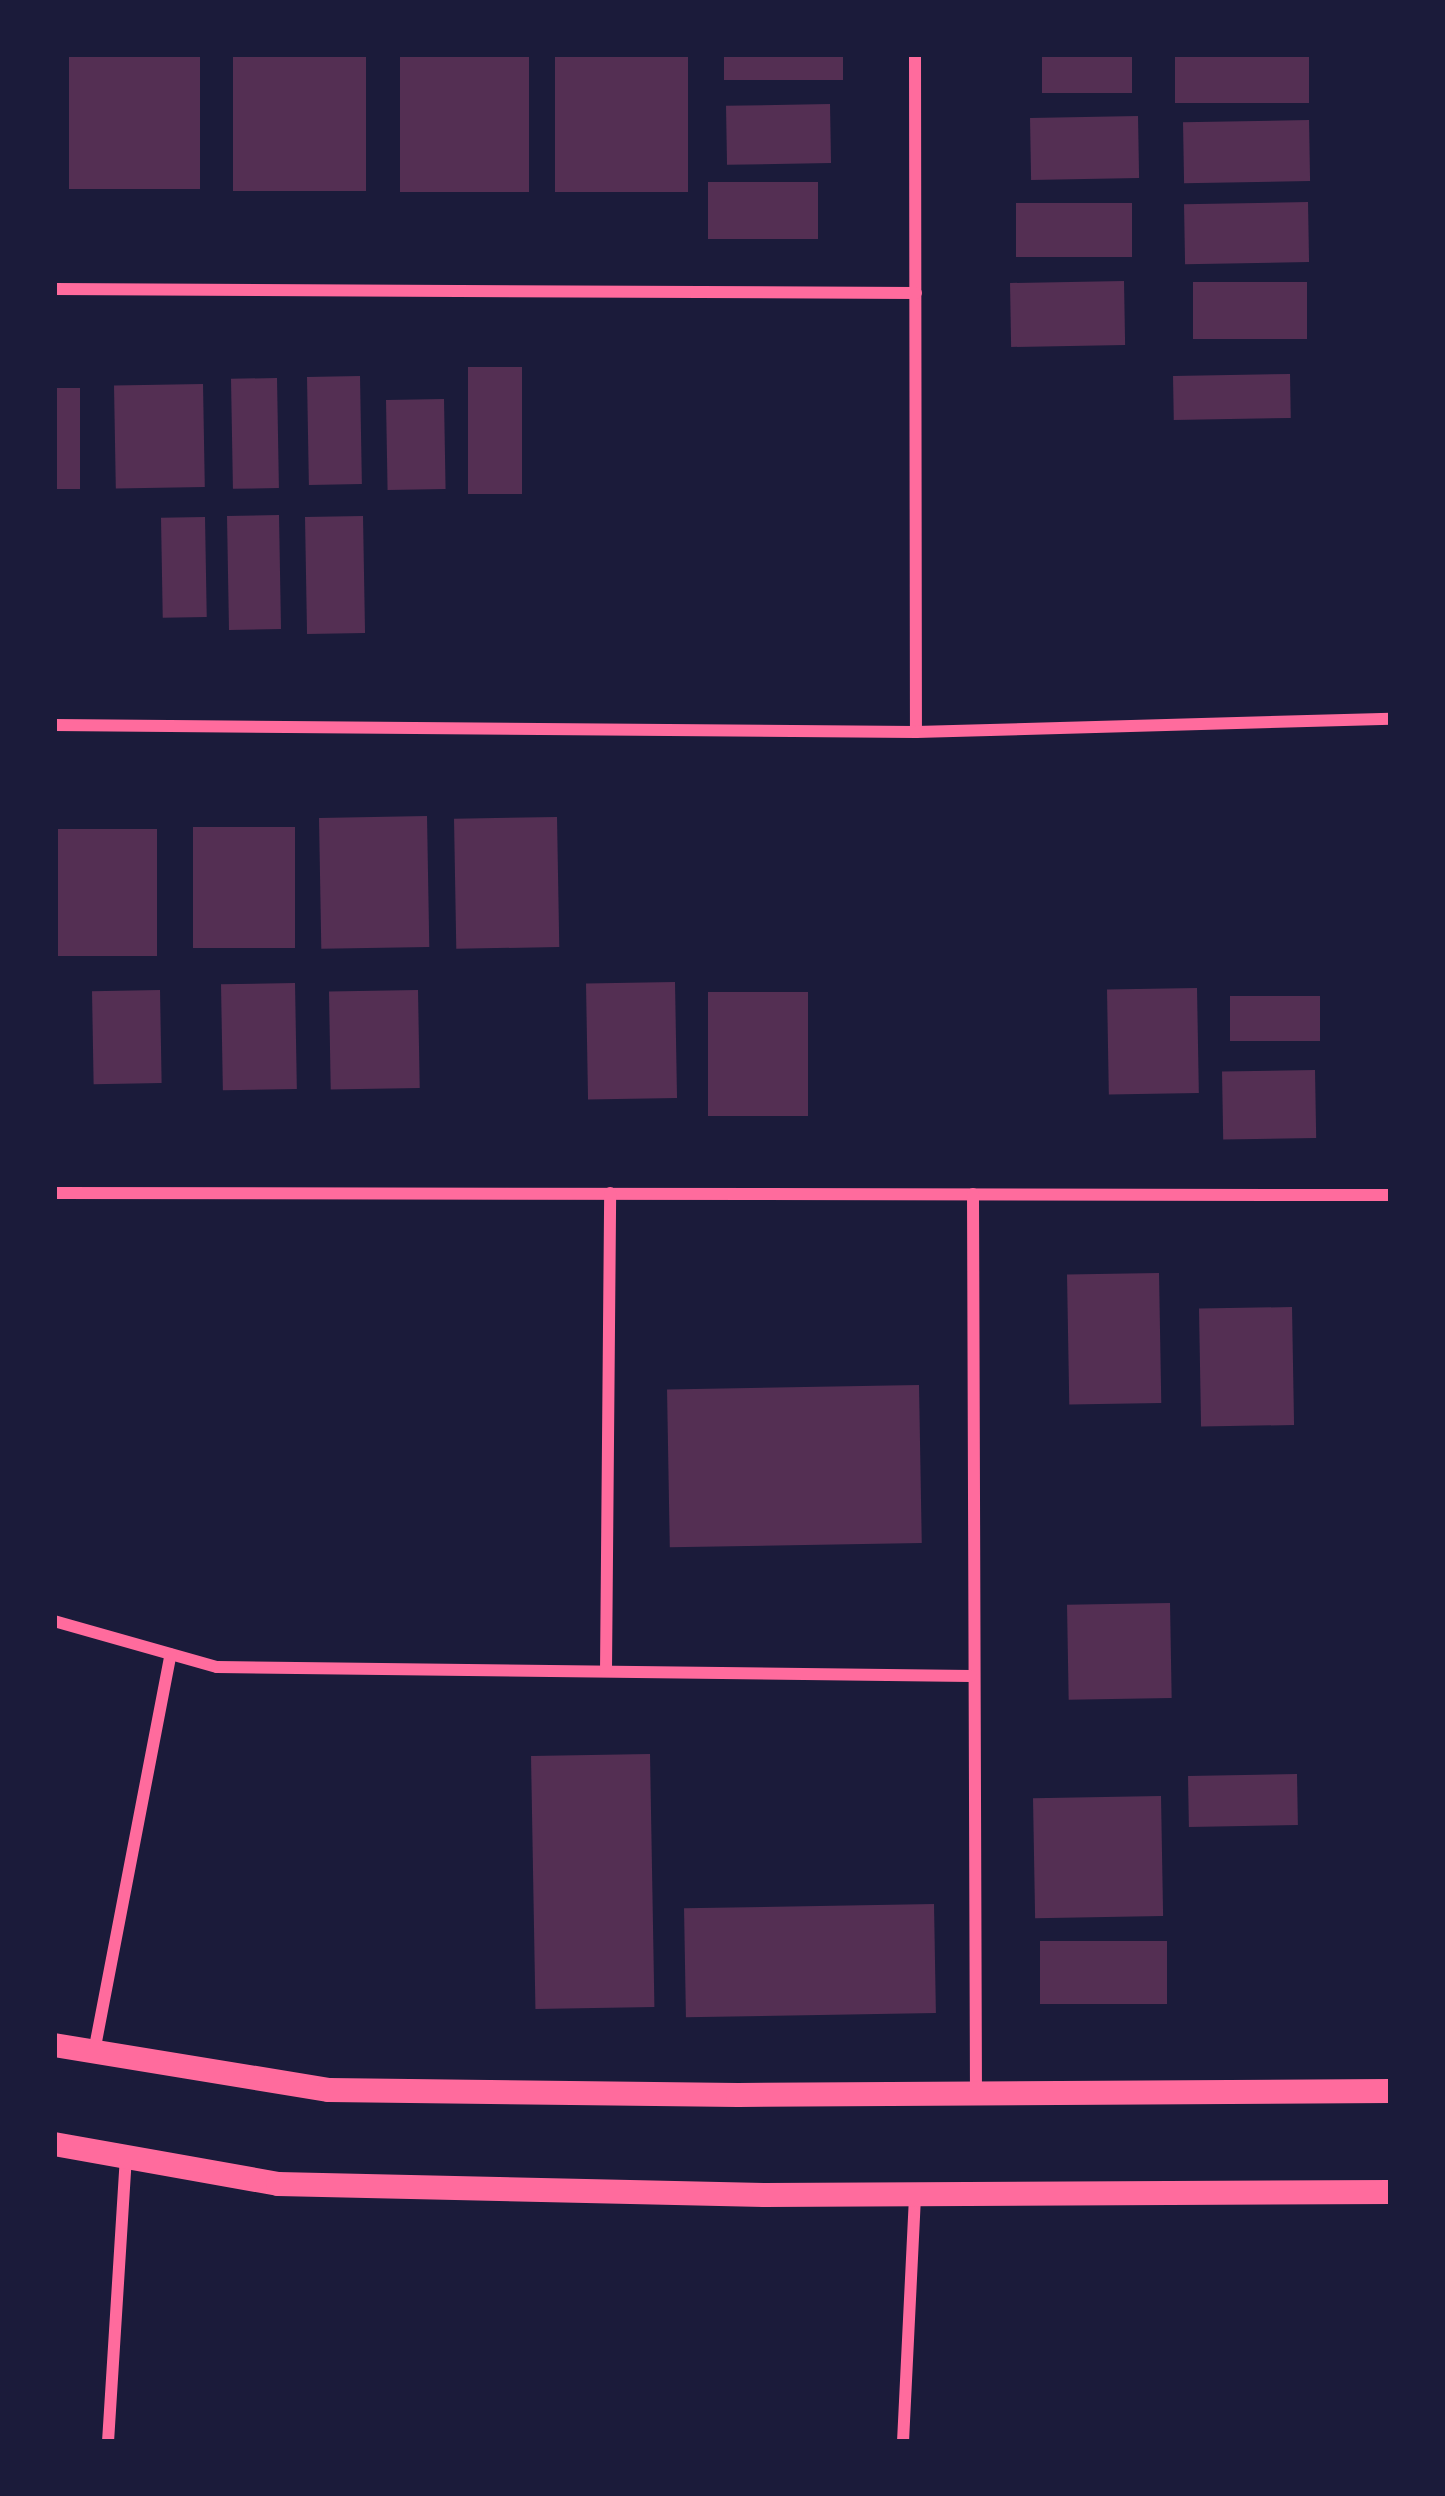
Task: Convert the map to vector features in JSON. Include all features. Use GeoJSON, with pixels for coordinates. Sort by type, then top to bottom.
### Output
{"type":"FeatureCollection","features":[{"type":"Feature","properties":{"kind":"main road"},"geometry":{"type":"LineString","coordinates":[[54,2045],[329,2090],[1391,2092]]}},
{"type":"Feature","properties":{"kind":"main road"},"geometry":{"type":"LineString","coordinates":[[54,2144],[278,2184],[915,2194],[1391,2192]]}},
{"type":"Feature","properties":{"kind":"street"},"geometry":{"type":"LineString","coordinates":[[915,54],[916,732]]}},
{"type":"Feature","properties":{"kind":"street"},"geometry":{"type":"LineString","coordinates":[[54,289],[916,293]]}},
{"type":"Feature","properties":{"kind":"street"},"geometry":{"type":"LineString","coordinates":[[54,725],[916,732],[1391,719]]}},
{"type":"Feature","properties":{"kind":"street"},"geometry":{"type":"LineString","coordinates":[[54,1193],[1391,1195]]}},
{"type":"Feature","properties":{"kind":"street"},"geometry":{"type":"LineString","coordinates":[[606,1671],[610,1193]]}},
{"type":"Feature","properties":{"kind":"street"},"geometry":{"type":"LineString","coordinates":[[973,1194],[971,1676],[976,2093]]}},
{"type":"Feature","properties":{"kind":"street"},"geometry":{"type":"LineString","coordinates":[[54,1621],[217,1666],[971,1676]]}},
{"type":"Feature","properties":{"kind":"street"},"geometry":{"type":"LineString","coordinates":[[94,2051],[171,1654]]}},
{"type":"Feature","properties":{"kind":"street"},"geometry":{"type":"LineString","coordinates":[[108,2442],[125,2158]]}},
{"type":"Feature","properties":{"kind":"street"},"geometry":{"type":"LineString","coordinates":[[903,2442],[915,2194]]}},
{"type":"Feature","properties":{"kind":"building"},"geometry":{"type":"Polygon","coordinates":[[[69,54],[200,54],[200,189],[69,189],[69,54]]]}},
{"type":"Feature","properties":{"kind":"building"},"geometry":{"type":"Polygon","coordinates":[[[233,54],[366,54],[366,191],[233,191],[233,54]]]}},
{"type":"Feature","properties":{"kind":"building"},"geometry":{"type":"Polygon","coordinates":[[[400,54],[529,54],[529,192],[400,192],[400,54]]]}},
{"type":"Feature","properties":{"kind":"building"},"geometry":{"type":"Polygon","coordinates":[[[555,54],[688,54],[688,192],[555,192],[555,54]]]}},
{"type":"Feature","properties":{"kind":"building"},"geometry":{"type":"Polygon","coordinates":[[[724,54],[843,54],[843,80],[724,80],[724,54]]]}},
{"type":"Feature","properties":{"kind":"building"},"geometry":{"type":"Polygon","coordinates":[[[1042,54],[1132,54],[1132,93],[1042,93],[1042,54]]]}},
{"type":"Feature","properties":{"kind":"building"},"geometry":{"type":"Polygon","coordinates":[[[1175,54],[1309,54],[1309,103],[1175,103],[1175,54]]]}},
{"type":"Feature","properties":{"kind":"building"},"geometry":{"type":"Polygon","coordinates":[[[830,104],[831,163],[727,165],[726,106],[830,104]]]}},
{"type":"Feature","properties":{"kind":"building"},"geometry":{"type":"Polygon","coordinates":[[[1138,116],[1139,178],[1031,180],[1030,118],[1138,116]]]}},
{"type":"Feature","properties":{"kind":"building"},"geometry":{"type":"Polygon","coordinates":[[[1309,120],[1310,181],[1184,183],[1183,122],[1309,120]]]}},
{"type":"Feature","properties":{"kind":"building"},"geometry":{"type":"Polygon","coordinates":[[[708,182],[818,182],[818,239],[708,239],[708,182]]]}},
{"type":"Feature","properties":{"kind":"building"},"geometry":{"type":"Polygon","coordinates":[[[1308,202],[1309,262],[1185,264],[1184,204],[1308,202]]]}},
{"type":"Feature","properties":{"kind":"building"},"geometry":{"type":"Polygon","coordinates":[[[1016,203],[1132,203],[1132,257],[1016,257],[1016,203]]]}},
{"type":"Feature","properties":{"kind":"building"},"geometry":{"type":"Polygon","coordinates":[[[1124,281],[1125,345],[1011,347],[1010,283],[1124,281]]]}},
{"type":"Feature","properties":{"kind":"building"},"geometry":{"type":"Polygon","coordinates":[[[1193,282],[1307,282],[1307,339],[1193,339],[1193,282]]]}},
{"type":"Feature","properties":{"kind":"building"},"geometry":{"type":"Polygon","coordinates":[[[468,367],[522,367],[522,494],[468,494],[468,367]]]}},
{"type":"Feature","properties":{"kind":"building"},"geometry":{"type":"Polygon","coordinates":[[[1290,374],[1291,418],[1174,420],[1173,376],[1290,374]]]}},
{"type":"Feature","properties":{"kind":"building"},"geometry":{"type":"Polygon","coordinates":[[[360,376],[362,484],[309,485],[307,377],[360,376]]]}},
{"type":"Feature","properties":{"kind":"building"},"geometry":{"type":"Polygon","coordinates":[[[277,378],[279,488],[233,489],[231,379],[277,378]]]}},
{"type":"Feature","properties":{"kind":"building"},"geometry":{"type":"Polygon","coordinates":[[[203,384],[205,487],[116,489],[114,386],[203,384]]]}},
{"type":"Feature","properties":{"kind":"building"},"geometry":{"type":"Polygon","coordinates":[[[54,388],[80,388],[80,489],[54,489],[54,388]]]}},
{"type":"Feature","properties":{"kind":"building"},"geometry":{"type":"Polygon","coordinates":[[[444,399],[446,489],[388,490],[386,400],[444,399]]]}},
{"type":"Feature","properties":{"kind":"building"},"geometry":{"type":"Polygon","coordinates":[[[279,515],[281,629],[229,630],[227,516],[279,515]]]}},
{"type":"Feature","properties":{"kind":"building"},"geometry":{"type":"Polygon","coordinates":[[[363,516],[365,633],[307,634],[305,517],[363,516]]]}},
{"type":"Feature","properties":{"kind":"building"},"geometry":{"type":"Polygon","coordinates":[[[205,517],[207,617],[163,618],[161,518],[205,517]]]}},
{"type":"Feature","properties":{"kind":"building"},"geometry":{"type":"Polygon","coordinates":[[[427,816],[429,947],[321,949],[319,818],[427,816]]]}},
{"type":"Feature","properties":{"kind":"building"},"geometry":{"type":"Polygon","coordinates":[[[557,817],[559,947],[456,949],[454,819],[557,817]]]}},
{"type":"Feature","properties":{"kind":"building"},"geometry":{"type":"Polygon","coordinates":[[[193,827],[295,827],[295,948],[193,948],[193,827]]]}},
{"type":"Feature","properties":{"kind":"building"},"geometry":{"type":"Polygon","coordinates":[[[58,829],[157,829],[157,956],[58,956],[58,829]]]}},
{"type":"Feature","properties":{"kind":"building"},"geometry":{"type":"Polygon","coordinates":[[[675,982],[677,1098],[588,1100],[586,984],[675,982]]]}},
{"type":"Feature","properties":{"kind":"building"},"geometry":{"type":"Polygon","coordinates":[[[295,983],[297,1089],[223,1090],[221,984],[295,983]]]}},
{"type":"Feature","properties":{"kind":"building"},"geometry":{"type":"Polygon","coordinates":[[[1197,988],[1199,1093],[1109,1095],[1107,990],[1197,988]]]}},
{"type":"Feature","properties":{"kind":"building"},"geometry":{"type":"Polygon","coordinates":[[[160,990],[162,1083],[94,1084],[92,991],[160,990]]]}},
{"type":"Feature","properties":{"kind":"building"},"geometry":{"type":"Polygon","coordinates":[[[418,990],[420,1088],[331,1090],[329,992],[418,990]]]}},
{"type":"Feature","properties":{"kind":"building"},"geometry":{"type":"Polygon","coordinates":[[[708,992],[808,992],[808,1116],[708,1116],[708,992]]]}},
{"type":"Feature","properties":{"kind":"building"},"geometry":{"type":"Polygon","coordinates":[[[1230,996],[1320,996],[1320,1041],[1230,1041],[1230,996]]]}},
{"type":"Feature","properties":{"kind":"building"},"geometry":{"type":"Polygon","coordinates":[[[1315,1070],[1316,1138],[1223,1140],[1222,1072],[1315,1070]]]}},
{"type":"Feature","properties":{"kind":"building"},"geometry":{"type":"Polygon","coordinates":[[[1159,1273],[1161,1403],[1069,1405],[1067,1275],[1159,1273]]]}},
{"type":"Feature","properties":{"kind":"building"},"geometry":{"type":"Polygon","coordinates":[[[1292,1307],[1294,1425],[1201,1427],[1199,1309],[1292,1307]]]}},
{"type":"Feature","properties":{"kind":"building"},"geometry":{"type":"Polygon","coordinates":[[[919,1385],[922,1543],[670,1547],[667,1389],[919,1385]]]}},
{"type":"Feature","properties":{"kind":"building"},"geometry":{"type":"Polygon","coordinates":[[[1170,1603],[1172,1698],[1069,1700],[1067,1605],[1170,1603]]]}},
{"type":"Feature","properties":{"kind":"building"},"geometry":{"type":"Polygon","coordinates":[[[650,1754],[654,2007],[535,2009],[531,1756],[650,1754]]]}},
{"type":"Feature","properties":{"kind":"building"},"geometry":{"type":"Polygon","coordinates":[[[1297,1774],[1298,1825],[1189,1827],[1188,1776],[1297,1774]]]}},
{"type":"Feature","properties":{"kind":"building"},"geometry":{"type":"Polygon","coordinates":[[[1161,1796],[1163,1916],[1035,1918],[1033,1798],[1161,1796]]]}},
{"type":"Feature","properties":{"kind":"building"},"geometry":{"type":"Polygon","coordinates":[[[934,1904],[936,2013],[686,2017],[684,1908],[934,1904]]]}},
{"type":"Feature","properties":{"kind":"building"},"geometry":{"type":"Polygon","coordinates":[[[1040,1941],[1167,1941],[1167,2004],[1040,2004],[1040,1941]]]}}]}
